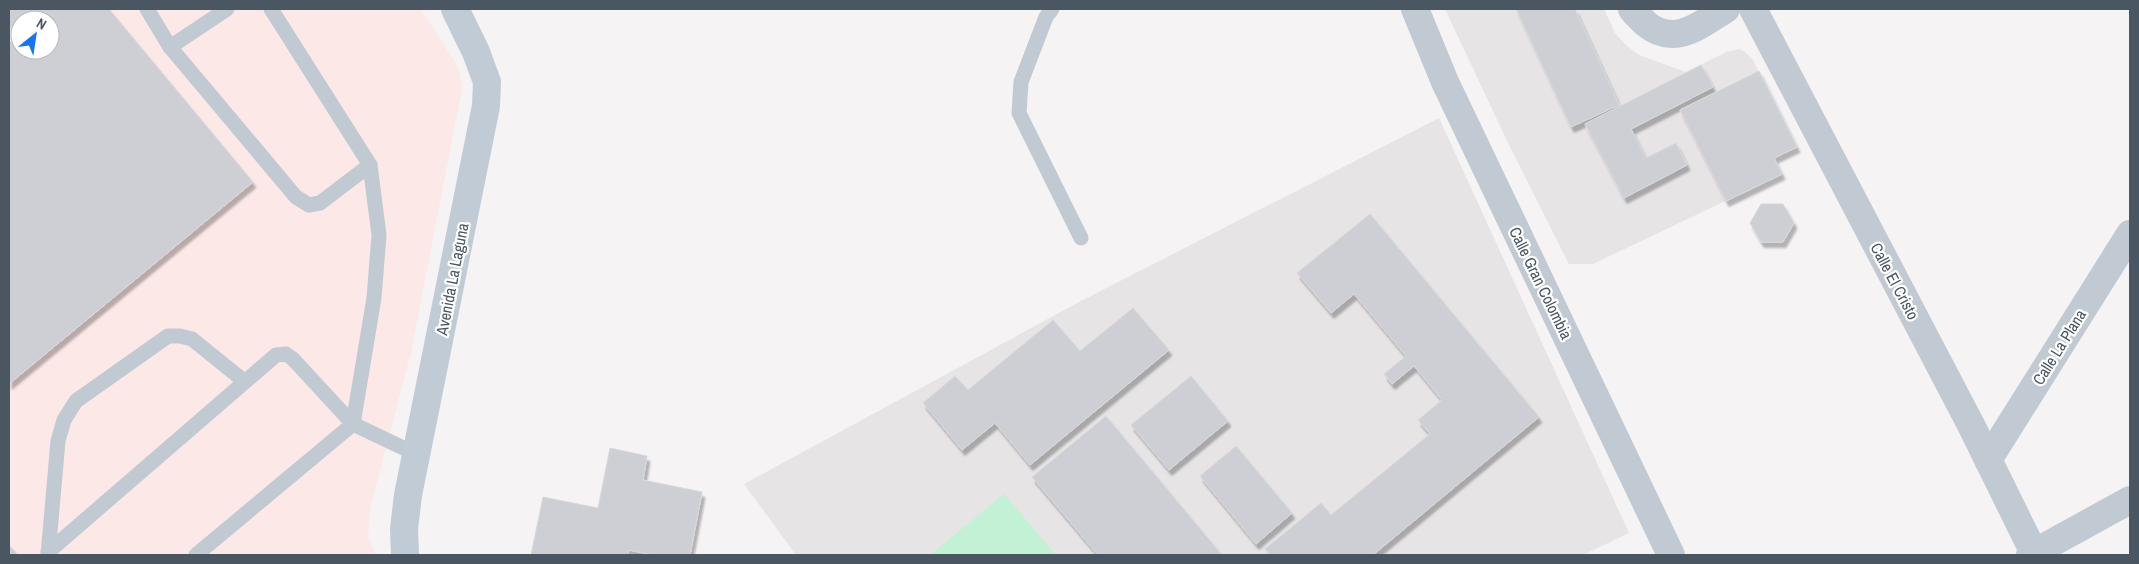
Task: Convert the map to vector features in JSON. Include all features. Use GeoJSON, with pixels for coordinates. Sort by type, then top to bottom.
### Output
{"type":"FeatureCollection","features":[{"type":"Feature","properties":{"kind":"street","name":"Avenida La Laguna"},"geometry":{"type":"LineString","coordinates":[[406,555],[404,529],[408,495],[486,106],[487,82],[476,52],[455,9]]}},
{"type":"Feature","properties":{"kind":"street","name":"Calle Gran Colombia"},"geometry":{"type":"LineString","coordinates":[[1415,9],[1445,82],[1671,555]]}},
{"type":"Feature","properties":{"kind":"street"},"geometry":{"type":"LineString","coordinates":[[1632,9],[1650,27],[1677,35],[1694,28],[1726,9]]}},
{"type":"Feature","properties":{"kind":"street","name":"Calle El Cristo"},"geometry":{"type":"LineString","coordinates":[[1753,9],[1988,460],[2033,555]]}},
{"type":"Feature","properties":{"kind":"street","name":"Calle La Plana"},"geometry":{"type":"LineString","coordinates":[[1988,460],[2130,234]]}},
{"type":"Feature","properties":{"kind":"street"},"geometry":{"type":"LineString","coordinates":[[2033,555],[2130,500]]}},
{"type":"Feature","properties":{"kind":"lane"},"geometry":{"type":"LineString","coordinates":[[147,9],[170,48],[296,197],[308,205],[320,203],[370,165]]}},
{"type":"Feature","properties":{"kind":"lane"},"geometry":{"type":"LineString","coordinates":[[170,48],[227,9]]}},
{"type":"Feature","properties":{"kind":"lane"},"geometry":{"type":"LineString","coordinates":[[196,555],[353,424],[374,298],[379,234],[370,165],[271,9]]}},
{"type":"Feature","properties":{"kind":"lane"},"geometry":{"type":"LineString","coordinates":[[1052,9],[1046,17],[1021,82],[1019,113],[1081,238]]}},
{"type":"Feature","properties":{"kind":"lane"},"geometry":{"type":"LineString","coordinates":[[48,554],[58,441],[64,420],[76,401],[168,336],[192,339],[244,381]]}},
{"type":"Feature","properties":{"kind":"lane"},"geometry":{"type":"LineString","coordinates":[[48,554],[276,355],[286,354],[293,359],[353,424],[416,454]]}},
{"type":"Feature","properties":{"kind":"shaded area"},"geometry":{"type":"Polygon","coordinates":[[[9,9],[421,9],[458,67],[462,89],[411,352],[370,509],[368,537],[376,555],[9,555],[9,9]]]}},
{"type":"Feature","properties":{"kind":"shaded area"},"geometry":{"type":"Polygon","coordinates":[[[1445,9],[1604,9],[1615,33],[1639,55],[1686,72],[1726,52],[1739,49],[1744,51],[1753,60],[1797,147],[1774,158],[1782,174],[1593,264],[1569,264],[1509,145],[1445,9]]]}},
{"type":"Feature","properties":{"kind":"shaded area"},"geometry":{"type":"Polygon","coordinates":[[[1439,118],[1629,533],[1583,555],[796,555],[744,484],[1081,301],[1439,118]]]}},
{"type":"Feature","properties":{"kind":"green space"},"geometry":{"type":"Polygon","coordinates":[[[1004,494],[1056,555],[930,555],[1004,494]]]}},
{"type":"Feature","properties":{"kind":"building"},"geometry":{"type":"Polygon","coordinates":[[[9,9],[109,9],[253,182],[9,384],[9,43],[10,60],[60,60],[60,10],[10,10],[10,26],[9,9]]]}},
{"type":"Feature","properties":{"kind":"building"},"geometry":{"type":"Polygon","coordinates":[[[1516,9],[1575,9],[1619,105],[1571,127],[1516,9]]]}},
{"type":"Feature","properties":{"kind":"building"},"geometry":{"type":"Polygon","coordinates":[[[1701,65],[1713,87],[1631,129],[1646,158],[1676,143],[1687,165],[1624,198],[1585,124],[1701,65]]]}},
{"type":"Feature","properties":{"kind":"building"},"geometry":{"type":"Polygon","coordinates":[[[1759,71],[1797,147],[1774,158],[1782,174],[1726,201],[1680,110],[1759,71]]]}},
{"type":"Feature","properties":{"kind":"building"},"geometry":{"type":"Polygon","coordinates":[[[1761,204],[1783,204],[1794,223],[1783,242],[1761,242],[1750,223],[1761,204]]]}},
{"type":"Feature","properties":{"kind":"building"},"geometry":{"type":"Polygon","coordinates":[[[1370,214],[1539,417],[1373,555],[1270,555],[1265,549],[1321,503],[1331,515],[1430,434],[1418,420],[1442,400],[1414,366],[1392,384],[1384,374],[1406,356],[1354,294],[1331,313],[1297,273],[1370,214]]]}},
{"type":"Feature","properties":{"kind":"building"},"geometry":{"type":"Polygon","coordinates":[[[1133,308],[1169,350],[1030,465],[995,423],[962,450],[923,403],[955,376],[968,390],[1053,320],[1080,351],[1133,308]]]}},
{"type":"Feature","properties":{"kind":"building"},"geometry":{"type":"Polygon","coordinates":[[[1191,376],[1228,421],[1169,470],[1131,425],[1191,376]]]}},
{"type":"Feature","properties":{"kind":"building"},"geometry":{"type":"Polygon","coordinates":[[[1106,416],[1222,555],[1098,555],[1032,477],[1106,416]]]}},
{"type":"Feature","properties":{"kind":"building"},"geometry":{"type":"Polygon","coordinates":[[[1236,446],[1292,513],[1256,544],[1200,476],[1236,446]]]}},
{"type":"Feature","properties":{"kind":"building"},"geometry":{"type":"Polygon","coordinates":[[[610,448],[647,456],[643,480],[702,492],[690,555],[653,555],[629,550],[628,555],[531,555],[543,497],[598,508],[610,448]]]}},
{"type":"Feature","properties":{"kind":"building"},"geometry":{"type":"Polygon","coordinates":[[[9,545],[18,555],[9,555],[9,545]]]}}]}
